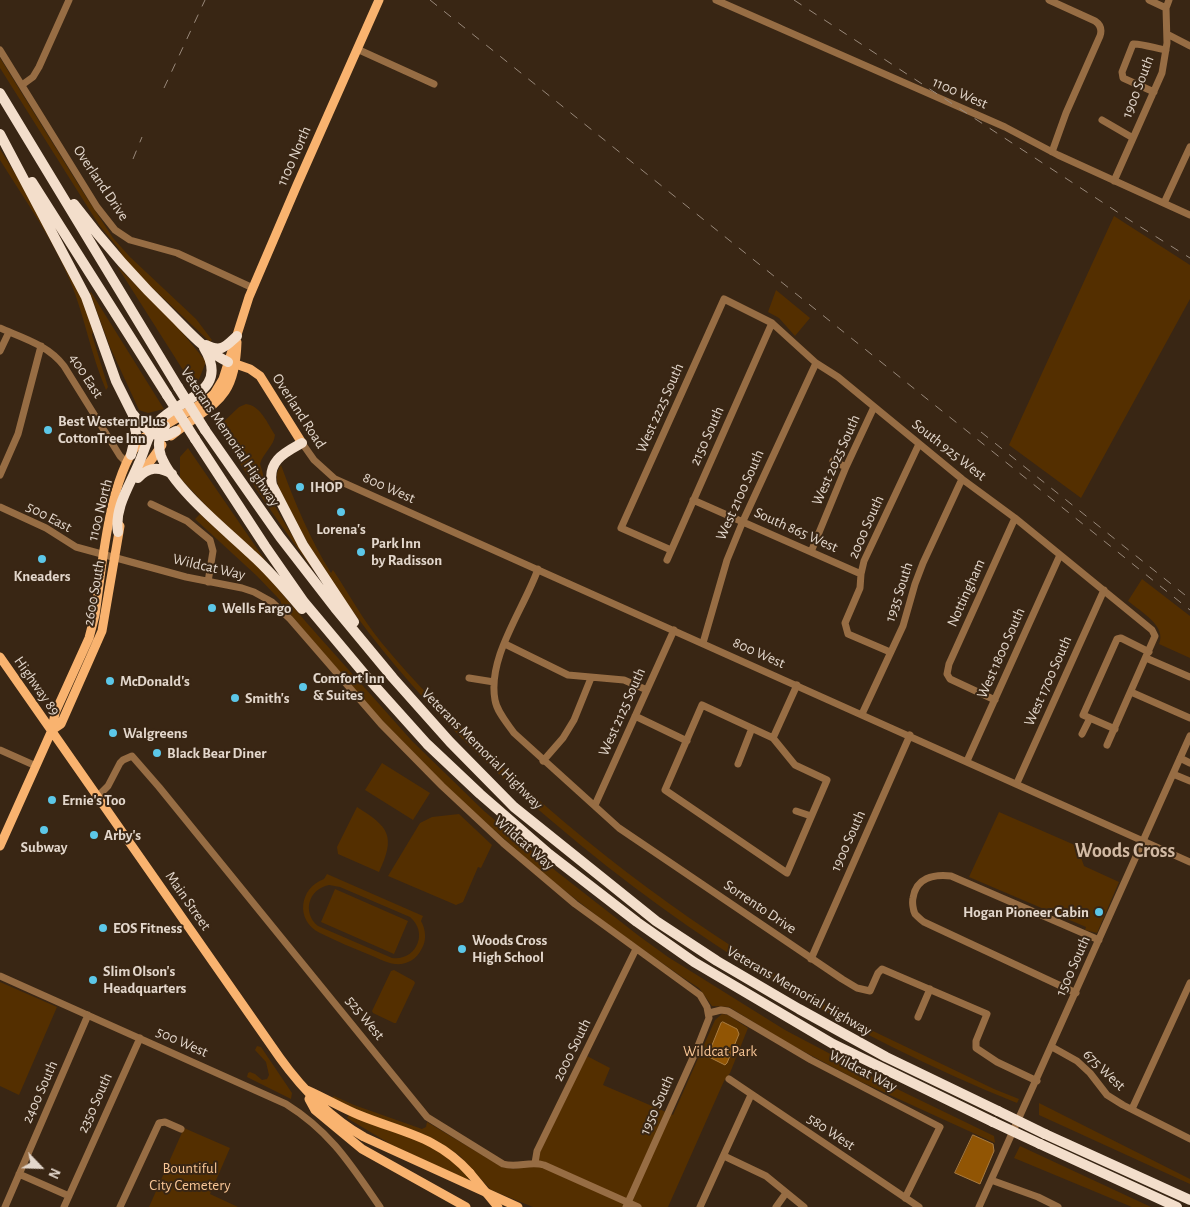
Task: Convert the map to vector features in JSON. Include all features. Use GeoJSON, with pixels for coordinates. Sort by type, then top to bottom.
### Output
{"type":"FeatureCollection","features":[{"type":"Feature","properties":{"kind":"highway","name":"Veterans Memorial Highway"},"geometry":{"type":"LineString","coordinates":[[0,93],[205,430],[280,537],[393,678],[450,742],[514,807],[656,921],[717,961],[799,1009],[886,1058],[1045,1134],[1190,1200]]}},
{"type":"Feature","properties":{"kind":"highway","name":"Veterans Memorial Highway"},"geometry":{"type":"LineString","coordinates":[[0,130],[264,546],[304,602],[366,676],[427,744],[480,794],[549,854],[637,922],[694,962],[833,1044],[993,1122],[1177,1207]]}},
{"type":"Feature","properties":{"kind":"highway"},"geometry":{"type":"LineString","coordinates":[[0,134],[86,296],[116,381],[132,412],[136,434],[129,459]]}},
{"type":"Feature","properties":{"kind":"highway"},"geometry":{"type":"LineString","coordinates":[[47,170],[115,257],[199,341],[216,355],[232,363]]}},
{"type":"Feature","properties":{"kind":"highway"},"geometry":{"type":"LineString","coordinates":[[199,341],[211,348],[219,349],[228,345],[238,336]]}},
{"type":"Feature","properties":{"kind":"highway"},"geometry":{"type":"LineString","coordinates":[[118,532],[117,524],[123,500],[162,418],[197,396],[207,384],[211,372],[210,364],[199,341]]}},
{"type":"Feature","properties":{"kind":"highway"},"geometry":{"type":"LineString","coordinates":[[132,412],[156,434],[162,458],[174,476],[196,502],[254,556],[366,676]]}},
{"type":"Feature","properties":{"kind":"highway"},"geometry":{"type":"LineString","coordinates":[[156,434],[165,426]]}},
{"type":"Feature","properties":{"kind":"highway"},"geometry":{"type":"LineString","coordinates":[[156,434],[170,435],[176,431]]}},
{"type":"Feature","properties":{"kind":"highway"},"geometry":{"type":"LineString","coordinates":[[302,442],[278,458],[272,466],[270,477],[272,485],[303,545],[332,591],[393,678]]}},
{"type":"Feature","properties":{"kind":"highway"},"geometry":{"type":"LineString","coordinates":[[138,478],[144,472],[154,468],[165,470],[174,476]]}},
{"type":"Feature","properties":{"kind":"main road","name":"1100 North"},"geometry":{"type":"LineString","coordinates":[[165,426],[212,396],[232,363],[246,304],[379,0]]}},
{"type":"Feature","properties":{"kind":"main road","name":"2600 South"},"geometry":{"type":"LineString","coordinates":[[0,846],[52,730],[61,724],[99,639],[106,610],[118,532],[126,505],[138,478],[159,447],[176,431],[218,402],[228,387],[232,363]]}},
{"type":"Feature","properties":{"kind":"main road","name":"Overland Road"},"geometry":{"type":"LineString","coordinates":[[232,363],[250,369],[260,376],[302,442]]}},
{"type":"Feature","properties":{"kind":"main road","name":"1100 North"},"geometry":{"type":"LineString","coordinates":[[52,730],[56,711],[91,630],[110,516],[129,459],[140,442],[156,434]]}},
{"type":"Feature","properties":{"kind":"main road","name":"Highway 89"},"geometry":{"type":"LineString","coordinates":[[0,657],[52,730]]}},
{"type":"Feature","properties":{"kind":"main road","name":"Main Street"},"geometry":{"type":"LineString","coordinates":[[52,730],[280,1058],[303,1088]]}},
{"type":"Feature","properties":{"kind":"main road"},"geometry":{"type":"LineString","coordinates":[[303,1088],[361,1116],[420,1137],[439,1146],[461,1162],[498,1207]]}},
{"type":"Feature","properties":{"kind":"main road"},"geometry":{"type":"LineString","coordinates":[[303,1088],[315,1110],[362,1149],[466,1207]]}},
{"type":"Feature","properties":{"kind":"main road"},"geometry":{"type":"LineString","coordinates":[[303,1088],[332,1116],[364,1137],[518,1207]]}},
{"type":"Feature","properties":{"kind":"street"},"geometry":{"type":"LineString","coordinates":[[22,85],[33,77],[39,67],[69,0]]}},
{"type":"Feature","properties":{"kind":"street","name":"1100 West"},"geometry":{"type":"LineString","coordinates":[[716,0],[1005,127],[1052,152],[1190,214]]}},
{"type":"Feature","properties":{"kind":"street"},"geometry":{"type":"LineString","coordinates":[[1049,0],[1095,21],[1100,27],[1100,36],[1066,113],[1052,152]]}},
{"type":"Feature","properties":{"kind":"street"},"geometry":{"type":"LineString","coordinates":[[1149,0],[1166,8]]}},
{"type":"Feature","properties":{"kind":"street","name":"1900 South"},"geometry":{"type":"LineString","coordinates":[[1114,180],[1162,73],[1167,34],[1166,8],[1169,0]]}},
{"type":"Feature","properties":{"kind":"street"},"geometry":{"type":"LineString","coordinates":[[1167,34],[1190,46]]}},
{"type":"Feature","properties":{"kind":"street"},"geometry":{"type":"LineString","coordinates":[[1154,92],[1122,77],[1122,72],[1131,47],[1136,43],[1166,50]]}},
{"type":"Feature","properties":{"kind":"street"},"geometry":{"type":"LineString","coordinates":[[357,49],[434,84]]}},
{"type":"Feature","properties":{"kind":"street","name":"Overland Drive"},"geometry":{"type":"LineString","coordinates":[[0,50],[97,207],[115,230],[130,240],[177,253],[253,288]]}},
{"type":"Feature","properties":{"kind":"street"},"geometry":{"type":"LineString","coordinates":[[1102,120],[1133,138]]}},
{"type":"Feature","properties":{"kind":"street"},"geometry":{"type":"LineString","coordinates":[[1164,203],[1190,147]]}},
{"type":"Feature","properties":{"kind":"street","name":"South 925 West"},"geometry":{"type":"LineString","coordinates":[[724,299],[772,323],[816,363],[838,378],[919,444],[1015,518],[1152,630],[1155,636],[1148,655]]}},
{"type":"Feature","properties":{"kind":"street","name":"West 2225 South"},"geometry":{"type":"LineString","coordinates":[[671,550],[621,528],[724,299]]}},
{"type":"Feature","properties":{"kind":"street","name":"2150 South"},"geometry":{"type":"LineString","coordinates":[[667,560],[772,323]]}},
{"type":"Feature","properties":{"kind":"street","name":"400 East"},"geometry":{"type":"LineString","coordinates":[[0,328],[41,346],[53,354],[61,363],[120,456],[129,459]]}},
{"type":"Feature","properties":{"kind":"street"},"geometry":{"type":"LineString","coordinates":[[0,351],[9,332]]}},
{"type":"Feature","properties":{"kind":"street"},"geometry":{"type":"LineString","coordinates":[[0,475],[18,434],[41,346]]}},
{"type":"Feature","properties":{"kind":"street","name":"West 2100 South"},"geometry":{"type":"LineString","coordinates":[[703,643],[727,560],[816,363]]}},
{"type":"Feature","properties":{"kind":"street","name":"West 2025 South"},"geometry":{"type":"LineString","coordinates":[[811,552],[846,467],[874,407]]}},
{"type":"Feature","properties":{"kind":"street","name":"Overland Road"},"geometry":{"type":"LineString","coordinates":[[302,442],[319,466]]}},
{"type":"Feature","properties":{"kind":"street","name":"2000 South"},"geometry":{"type":"LineString","coordinates":[[890,652],[848,634],[845,623],[860,588],[864,561],[919,444]]}},
{"type":"Feature","properties":{"kind":"street"},"geometry":{"type":"LineString","coordinates":[[833,460],[846,467]]}},
{"type":"Feature","properties":{"kind":"street","name":"800 West"},"geometry":{"type":"LineString","coordinates":[[319,466],[335,480],[910,735],[1190,862]]}},
{"type":"Feature","properties":{"kind":"street","name":"1935 South"},"geometry":{"type":"LineString","coordinates":[[862,714],[903,626],[923,563],[962,478]]}},
{"type":"Feature","properties":{"kind":"street","name":"South 865 West"},"geometry":{"type":"LineString","coordinates":[[693,500],[861,574]]}},
{"type":"Feature","properties":{"kind":"street"},"geometry":{"type":"LineString","coordinates":[[152,504],[188,521],[210,540],[213,551],[208,582]]}},
{"type":"Feature","properties":{"kind":"street","name":"500 East"},"geometry":{"type":"LineString","coordinates":[[0,507],[46,528],[72,545],[114,557]]}},
{"type":"Feature","properties":{"kind":"street","name":"Nottingham"},"geometry":{"type":"LineString","coordinates":[[995,700],[950,679],[947,674],[949,664],[1015,518]]}},
{"type":"Feature","properties":{"kind":"street","name":"West 1800 South"},"geometry":{"type":"LineString","coordinates":[[967,761],[1060,555]]}},
{"type":"Feature","properties":{"kind":"street","name":"Wildcat Way"},"geometry":{"type":"LineString","coordinates":[[114,557],[186,577],[248,590],[266,598],[280,609],[381,724],[454,797],[533,869],[636,950],[696,992],[703,999],[709,1013],[721,1010],[728,1011],[811,1060],[940,1127],[905,1198]]}},
{"type":"Feature","properties":{"kind":"street"},"geometry":{"type":"LineString","coordinates":[[469,678],[494,682],[495,671],[505,644],[538,569]]}},
{"type":"Feature","properties":{"kind":"street","name":"West 1700 South"},"geometry":{"type":"LineString","coordinates":[[1017,784],[1104,590]]}},
{"type":"Feature","properties":{"kind":"street","name":"West 2125 South"},"geometry":{"type":"LineString","coordinates":[[595,805],[674,630]]}},
{"type":"Feature","properties":{"kind":"street"},"geometry":{"type":"LineString","coordinates":[[1115,729],[1083,715],[1117,639],[1120,638],[1190,677]]}},
{"type":"Feature","properties":{"kind":"street"},"geometry":{"type":"LineString","coordinates":[[505,644],[568,675],[624,680],[647,690]]}},
{"type":"Feature","properties":{"kind":"street"},"geometry":{"type":"LineString","coordinates":[[1107,746],[1148,655]]}},
{"type":"Feature","properties":{"kind":"street"},"geometry":{"type":"LineString","coordinates":[[543,761],[563,738],[574,720],[591,678]]}},
{"type":"Feature","properties":{"kind":"street","name":"Sorrento Drive"},"geometry":{"type":"LineString","coordinates":[[494,682],[495,701],[502,717],[514,733],[620,828],[856,988],[870,991],[878,973],[882,969],[987,1014],[976,1040],[976,1048],[997,1062],[1037,1081]]}},
{"type":"Feature","properties":{"kind":"street"},"geometry":{"type":"LineString","coordinates":[[773,738],[797,685]]}},
{"type":"Feature","properties":{"kind":"street"},"geometry":{"type":"LineString","coordinates":[[1131,692],[1190,718]]}},
{"type":"Feature","properties":{"kind":"street"},"geometry":{"type":"LineString","coordinates":[[702,705],[773,738],[795,765],[827,780],[787,873],[665,790],[702,705]]}},
{"type":"Feature","properties":{"kind":"street"},"geometry":{"type":"LineString","coordinates":[[635,716],[687,741]]}},
{"type":"Feature","properties":{"kind":"street"},"geometry":{"type":"LineString","coordinates":[[1082,734],[1090,718]]}},
{"type":"Feature","properties":{"kind":"street"},"geometry":{"type":"LineString","coordinates":[[738,764],[752,728]]}},
{"type":"Feature","properties":{"kind":"street","name":"1900 South"},"geometry":{"type":"LineString","coordinates":[[811,959],[910,735]]}},
{"type":"Feature","properties":{"kind":"street","name":"1500 South"},"geometry":{"type":"LineString","coordinates":[[979,1207],[1190,736]]}},
{"type":"Feature","properties":{"kind":"street"},"geometry":{"type":"LineString","coordinates":[[0,750],[36,766]]}},
{"type":"Feature","properties":{"kind":"street","name":"525 West"},"geometry":{"type":"LineString","coordinates":[[98,796],[108,786],[120,763],[132,756],[165,794],[427,1117],[503,1164],[515,1166],[535,1163],[547,1166],[627,1205],[638,1207]]}},
{"type":"Feature","properties":{"kind":"street"},"geometry":{"type":"LineString","coordinates":[[1180,758],[1190,763]]}},
{"type":"Feature","properties":{"kind":"street"},"geometry":{"type":"LineString","coordinates":[[1173,774],[1190,781]]}},
{"type":"Feature","properties":{"kind":"street"},"geometry":{"type":"LineString","coordinates":[[796,811],[811,816]]}},
{"type":"Feature","properties":{"kind":"street"},"geometry":{"type":"LineString","coordinates":[[1076,993],[935,929],[924,922],[914,912],[913,900],[916,887],[925,879],[938,875],[951,876],[1099,940]]}},
{"type":"Feature","properties":{"kind":"street","name":"2000 South"},"geometry":{"type":"LineString","coordinates":[[535,1163],[537,1151],[636,950]]}},
{"type":"Feature","properties":{"kind":"street","name":"500 West"},"geometry":{"type":"LineString","coordinates":[[0,976],[286,1104],[319,1128],[341,1151],[380,1207]]}},
{"type":"Feature","properties":{"kind":"street"},"geometry":{"type":"LineString","coordinates":[[1132,1109],[1190,983]]}},
{"type":"Feature","properties":{"kind":"street"},"geometry":{"type":"LineString","coordinates":[[918,1017],[930,989]]}},
{"type":"Feature","properties":{"kind":"street","name":"1950 South"},"geometry":{"type":"LineString","coordinates":[[627,1205],[696,1051],[709,1013]]}},
{"type":"Feature","properties":{"kind":"street","name":"2400 South"},"geometry":{"type":"LineString","coordinates":[[5,1207],[88,1015]]}},
{"type":"Feature","properties":{"kind":"street","name":"2350 South"},"geometry":{"type":"LineString","coordinates":[[64,1207],[140,1038]]}},
{"type":"Feature","properties":{"kind":"street","name":"675 West"},"geometry":{"type":"LineString","coordinates":[[1052,1047],[1077,1060],[1107,1095],[1190,1139]]}},
{"type":"Feature","properties":{"kind":"street","name":"580 West"},"geometry":{"type":"LineString","coordinates":[[728,1079],[919,1207]]}},
{"type":"Feature","properties":{"kind":"street"},"geometry":{"type":"LineString","coordinates":[[700,1207],[751,1095]]}},
{"type":"Feature","properties":{"kind":"street"},"geometry":{"type":"LineString","coordinates":[[120,1207],[156,1128],[161,1122],[167,1122],[181,1129]]}},
{"type":"Feature","properties":{"kind":"street"},"geometry":{"type":"LineString","coordinates":[[724,1156],[766,1176],[804,1207]]}},
{"type":"Feature","properties":{"kind":"street"},"geometry":{"type":"LineString","coordinates":[[19,1174],[69,1196]]}},
{"type":"Feature","properties":{"kind":"street"},"geometry":{"type":"LineString","coordinates":[[991,1180],[1038,1197],[1058,1207]]}},
{"type":"Feature","properties":{"kind":"street"},"geometry":{"type":"LineString","coordinates":[[776,1207],[786,1193]]}},
{"type":"Feature","properties":{"kind":"green space"},"geometry":{"type":"Polygon","coordinates":[[[0,58],[113,238],[130,257],[196,319],[212,340],[210,342],[129,266],[118,248],[99,225],[0,68],[0,58]]]}},
{"type":"Feature","properties":{"kind":"green space"},"geometry":{"type":"Polygon","coordinates":[[[0,149],[26,191],[79,289],[93,331],[92,335],[108,387],[106,390],[64,267],[47,235],[0,160],[0,149]]]}},
{"type":"Feature","properties":{"kind":"green space"},"geometry":{"type":"Polygon","coordinates":[[[1114,216],[1190,265],[1190,299],[1081,498],[1009,445],[1114,216]]]}},
{"type":"Feature","properties":{"kind":"green space"},"geometry":{"type":"Polygon","coordinates":[[[117,266],[176,325],[206,362],[195,389],[117,266]]]}},
{"type":"Feature","properties":{"kind":"green space"},"geometry":{"type":"Polygon","coordinates":[[[776,290],[810,318],[795,336],[779,318],[768,312],[776,290]]]}},
{"type":"Feature","properties":{"kind":"green space"},"geometry":{"type":"Polygon","coordinates":[[[91,292],[164,409],[148,413],[139,410],[110,347],[91,292]]]}},
{"type":"Feature","properties":{"kind":"green space"},"geometry":{"type":"Polygon","coordinates":[[[246,404],[259,411],[275,435],[273,443],[263,456],[260,464],[267,489],[281,517],[318,576],[266,503],[218,427],[239,407],[246,404]]]}},
{"type":"Feature","properties":{"kind":"green space"},"geometry":{"type":"Polygon","coordinates":[[[188,448],[267,563],[212,512],[180,478],[180,457],[188,448]]]}},
{"type":"Feature","properties":{"kind":"green space"},"geometry":{"type":"Polygon","coordinates":[[[281,465],[303,520],[323,560],[331,573],[333,570],[374,634],[445,712],[565,822],[647,888],[734,948],[824,1003],[827,1009],[994,1089],[1019,1099],[1017,1103],[893,1047],[833,1016],[774,982],[660,907],[553,822],[487,763],[425,700],[396,667],[342,597],[305,539],[280,491],[277,474],[281,465]]]}},
{"type":"Feature","properties":{"kind":"green space"},"geometry":{"type":"Polygon","coordinates":[[[200,514],[262,570],[412,741],[484,811],[547,864],[668,957],[785,1030],[858,1070],[994,1136],[995,1143],[857,1080],[786,1042],[729,1007],[712,1006],[699,988],[607,924],[540,871],[454,794],[371,709],[280,600],[257,576],[195,519],[200,514]]]}},
{"type":"Feature","properties":{"kind":"green space"},"geometry":{"type":"Polygon","coordinates":[[[1142,579],[1190,616],[1190,658],[1159,644],[1160,637],[1156,625],[1128,601],[1142,579]]]}},
{"type":"Feature","properties":{"kind":"green space"},"geometry":{"type":"Polygon","coordinates":[[[382,763],[430,793],[413,820],[365,790],[382,763]]]}},
{"type":"Feature","properties":{"kind":"green space"},"geometry":{"type":"Polygon","coordinates":[[[357,807],[383,827],[386,834],[388,841],[387,849],[379,872],[338,854],[337,847],[357,807]]]}},
{"type":"Feature","properties":{"kind":"green space"},"geometry":{"type":"Polygon","coordinates":[[[999,812],[1077,846],[1084,866],[1119,882],[1097,933],[1085,930],[1086,927],[969,877],[999,812]]]}},
{"type":"Feature","properties":{"kind":"green space"},"geometry":{"type":"Polygon","coordinates":[[[459,814],[492,845],[481,868],[478,867],[463,902],[456,905],[388,876],[420,823],[432,817],[459,814]]]}},
{"type":"Feature","properties":{"kind":"green space"},"geometry":{"type":"Polygon","coordinates":[[[327,874],[423,916],[421,921],[425,932],[425,939],[419,954],[407,963],[392,963],[338,942],[312,928],[307,921],[303,905],[309,890],[316,883],[324,879],[327,874]],[[329,885],[322,887],[312,896],[309,908],[310,915],[318,926],[392,958],[400,958],[413,951],[417,945],[419,931],[416,923],[410,917],[340,887],[329,885]]]}},
{"type":"Feature","properties":{"kind":"green space"},"geometry":{"type":"Polygon","coordinates":[[[335,889],[408,921],[394,954],[321,922],[335,889]]]}},
{"type":"Feature","properties":{"kind":"green space"},"geometry":{"type":"Polygon","coordinates":[[[394,970],[415,983],[396,1023],[372,1011],[391,971],[394,970]]]}},
{"type":"Feature","properties":{"kind":"green space"},"geometry":{"type":"Polygon","coordinates":[[[0,982],[57,1007],[19,1095],[0,1086],[0,982]]]}},
{"type":"Feature","properties":{"kind":"green space","name":"Wildcat Park"},"geometry":{"type":"Polygon","coordinates":[[[722,1014],[728,1015],[748,1028],[730,1073],[724,1081],[668,1207],[533,1207],[491,1190],[460,1156],[437,1141],[358,1111],[332,1098],[334,1096],[422,1129],[426,1127],[427,1122],[502,1167],[520,1168],[538,1156],[587,1056],[610,1068],[603,1085],[673,1115],[715,1020],[722,1014]]]}},
{"type":"Feature","properties":{"kind":"green space"},"geometry":{"type":"Polygon","coordinates":[[[257,1046],[261,1047],[292,1093],[291,1099],[247,1077],[250,1072],[262,1080],[267,1079],[269,1075],[266,1062],[255,1050],[257,1046]]]}},
{"type":"Feature","properties":{"kind":"green space"},"geometry":{"type":"Polygon","coordinates":[[[1039,1103],[1190,1179],[1190,1184],[1039,1115],[1039,1103]]]}},
{"type":"Feature","properties":{"kind":"green space"},"geometry":{"type":"Polygon","coordinates":[[[349,1115],[417,1139],[444,1152],[470,1177],[468,1180],[392,1145],[347,1118],[349,1115]]]}},
{"type":"Feature","properties":{"kind":"green space","name":"Bountiful City Cemetery"},"geometry":{"type":"Polygon","coordinates":[[[184,1128],[230,1148],[210,1194],[238,1207],[149,1207],[184,1128]]]}},
{"type":"Feature","properties":{"kind":"green space"},"geometry":{"type":"Polygon","coordinates":[[[1020,1146],[1151,1207],[1132,1207],[1014,1158],[1020,1146]]]}},
{"type":"Feature","properties":{"kind":"shaded area"},"geometry":{"type":"Polygon","coordinates":[[[723,1022],[737,1029],[739,1034],[725,1065],[708,1055],[723,1022]]]}},
{"type":"Feature","properties":{"kind":"shaded area"},"geometry":{"type":"Polygon","coordinates":[[[973,1135],[993,1144],[994,1151],[980,1184],[955,1173],[973,1135]]]}},
{"type":"Feature","properties":{"kind":"railway"},"geometry":{"type":"LineString","coordinates":[[164,88],[205,0]]}},
{"type":"Feature","properties":{"kind":"railway"},"geometry":{"type":"LineString","coordinates":[[430,0],[1190,610]]}},
{"type":"Feature","properties":{"kind":"railway"},"geometry":{"type":"LineString","coordinates":[[794,0],[1190,258]]}},
{"type":"Feature","properties":{"kind":"railway"},"geometry":{"type":"LineString","coordinates":[[133,159],[142,137]]}},
{"type":"Feature","properties":{"kind":"railway"},"geometry":{"type":"LineString","coordinates":[[981,432],[1190,599]]}},
{"type":"Feature","properties":{"kind":"place","name":"Best Western Plus CottonTree Inn"},"geometry":{"type":"Point","coordinates":[48,430]}},
{"type":"Feature","properties":{"kind":"place","name":"IHOP"},"geometry":{"type":"Point","coordinates":[300,487]}},
{"type":"Feature","properties":{"kind":"place","name":"Lorena's"},"geometry":{"type":"Point","coordinates":[341,512]}},
{"type":"Feature","properties":{"kind":"place","name":"Park Inn by Radisson"},"geometry":{"type":"Point","coordinates":[361,552]}},
{"type":"Feature","properties":{"kind":"place","name":"Kneaders"},"geometry":{"type":"Point","coordinates":[42,559]}},
{"type":"Feature","properties":{"kind":"place","name":"Wells Fargo"},"geometry":{"type":"Point","coordinates":[212,608]}},
{"type":"Feature","properties":{"kind":"place","name":"McDonald's"},"geometry":{"type":"Point","coordinates":[110,681]}},
{"type":"Feature","properties":{"kind":"place","name":"Comfort Inn & Suites"},"geometry":{"type":"Point","coordinates":[303,687]}},
{"type":"Feature","properties":{"kind":"place","name":"Smith's"},"geometry":{"type":"Point","coordinates":[235,698]}},
{"type":"Feature","properties":{"kind":"place","name":"Walgreens"},"geometry":{"type":"Point","coordinates":[113,733]}},
{"type":"Feature","properties":{"kind":"place","name":"Black Bear Diner"},"geometry":{"type":"Point","coordinates":[157,753]}},
{"type":"Feature","properties":{"kind":"place","name":"Ernie's Too"},"geometry":{"type":"Point","coordinates":[52,800]}},
{"type":"Feature","properties":{"kind":"place","name":"Subway"},"geometry":{"type":"Point","coordinates":[44,830]}},
{"type":"Feature","properties":{"kind":"place","name":"Arby's"},"geometry":{"type":"Point","coordinates":[94,835]}},
{"type":"Feature","properties":{"kind":"place","name":"Hogan Pioneer Cabin"},"geometry":{"type":"Point","coordinates":[1099,912]}},
{"type":"Feature","properties":{"kind":"place","name":"EOS Fitness"},"geometry":{"type":"Point","coordinates":[103,928]}},
{"type":"Feature","properties":{"kind":"place","name":"Woods Cross High School"},"geometry":{"type":"Point","coordinates":[462,949]}},
{"type":"Feature","properties":{"kind":"place","name":"Slim Olson's Headquarters"},"geometry":{"type":"Point","coordinates":[93,980]}},
{"type":"Feature","properties":{"kind":"district","name":"Woods Cross"},"geometry":{"type":"Point","coordinates":[1125,851]}}]}
